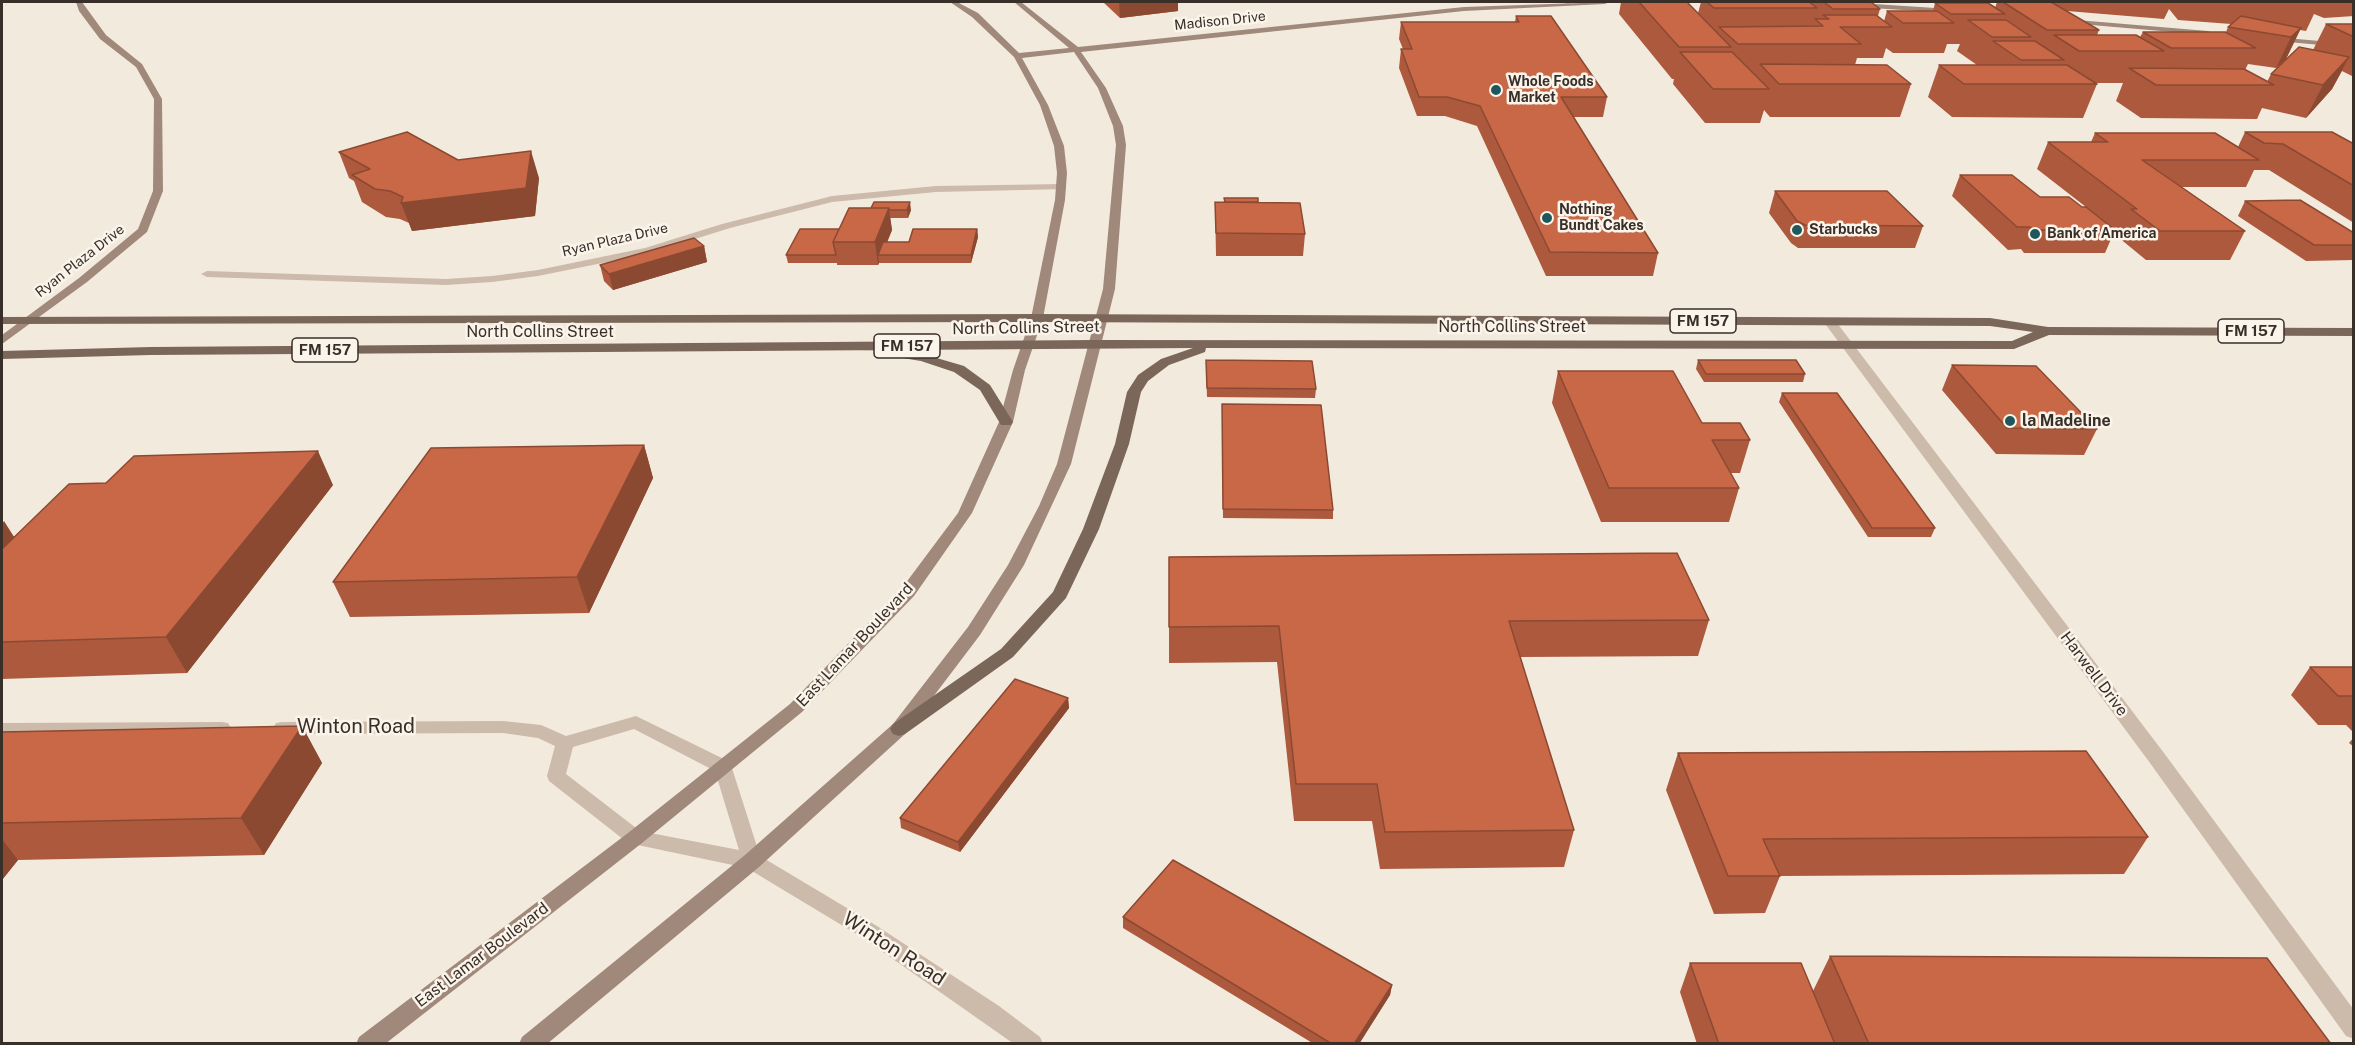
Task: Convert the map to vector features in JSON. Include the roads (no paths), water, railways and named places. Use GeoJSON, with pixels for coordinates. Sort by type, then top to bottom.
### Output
{"type":"FeatureCollection","features":[{"type":"Feature","properties":{"kind":"main road","name":"Ryan Plaza Drive"},"geometry":{"type":"LineString","coordinates":[[2,340],[83,280],[143,230],[158,192],[158,99],[139,66],[103,37],[82,11],[78,2]]}},
{"type":"Feature","properties":{"kind":"main road","name":"East Lamar Boulevard"},"geometry":{"type":"LineString","coordinates":[[367,1044],[635,838],[796,708],[908,592],[965,513],[1006,422],[1037,318],[1062,187],[1059,146],[1044,105],[1017,56],[975,15],[953,2]]}},
{"type":"Feature","properties":{"kind":"main road"},"geometry":{"type":"LineString","coordinates":[[899,729],[974,631],[1026,545],[1064,464],[1109,289],[1121,145],[1118,126],[1102,88],[1076,50],[1017,2]]}},
{"type":"Feature","properties":{"kind":"main road","name":"Madison Drive"},"geometry":{"type":"LineString","coordinates":[[1017,56],[1452,10],[1566,2],[1605,2]]}},
{"type":"Feature","properties":{"kind":"main road"},"geometry":{"type":"LineString","coordinates":[[1844,4],[1963,12]]}},
{"type":"Feature","properties":{"kind":"main road"},"geometry":{"type":"LineString","coordinates":[[2057,20],[2212,34]]}},
{"type":"Feature","properties":{"kind":"main road"},"geometry":{"type":"LineString","coordinates":[[2271,39],[2354,46]]}},
{"type":"Feature","properties":{"kind":"main road","name":"North Collins Street"},"geometry":{"type":"LineString","coordinates":[[2,321],[1101,318],[1990,322],[2048,331],[2354,332]]}},
{"type":"Feature","properties":{"kind":"main road","name":"North Collins Street"},"geometry":{"type":"LineString","coordinates":[[2,355],[162,351],[1095,344],[1845,343],[2014,345],[2048,331]]}},
{"type":"Feature","properties":{"kind":"main road"},"geometry":{"type":"LineString","coordinates":[[530,1044],[752,861],[899,729],[1007,653],[1060,594],[1091,529],[1122,444],[1134,392],[1143,378],[1178,356],[1227,344]]}},
{"type":"Feature","properties":{"kind":"main road"},"geometry":{"type":"LineString","coordinates":[[786,347],[887,352],[945,363],[958,369],[985,388],[1006,422]]}},
{"type":"Feature","properties":{"kind":"street","name":"Ryan Plaza Drive"},"geometry":{"type":"LineString","coordinates":[[207,274],[446,282],[492,279],[538,273],[647,251],[726,226],[832,199],[936,189],[1062,187]]}},
{"type":"Feature","properties":{"kind":"street","name":"Harwell Drive"},"geometry":{"type":"LineString","coordinates":[[1830,322],[2157,758],[2354,1029]]}},
{"type":"Feature","properties":{"kind":"street"},"geometry":{"type":"LineString","coordinates":[[565,743],[636,723],[723,768],[752,861]]}},
{"type":"Feature","properties":{"kind":"street","name":"Winton Road"},"geometry":{"type":"LineString","coordinates":[[259,728],[503,727],[540,732],[565,743],[556,776],[635,838],[752,861],[870,932],[991,1013],[1032,1044]]}},
{"type":"Feature","properties":{"kind":"street"},"geometry":{"type":"LineString","coordinates":[[2,730],[236,728]]}},
{"type":"Feature","properties":{"kind":"place","name":"Whole Foods Market"},"geometry":{"type":"Point","coordinates":[1496,90]}},
{"type":"Feature","properties":{"kind":"place","name":"Nothing Bundt Cakes"},"geometry":{"type":"Point","coordinates":[1547,218]}},
{"type":"Feature","properties":{"kind":"place","name":"Starbucks"},"geometry":{"type":"Point","coordinates":[1797,230]}},
{"type":"Feature","properties":{"kind":"place","name":"Bank of America"},"geometry":{"type":"Point","coordinates":[2035,234]}},
{"type":"Feature","properties":{"kind":"place","name":"la Madeline"},"geometry":{"type":"Point","coordinates":[2010,421]}}]}
